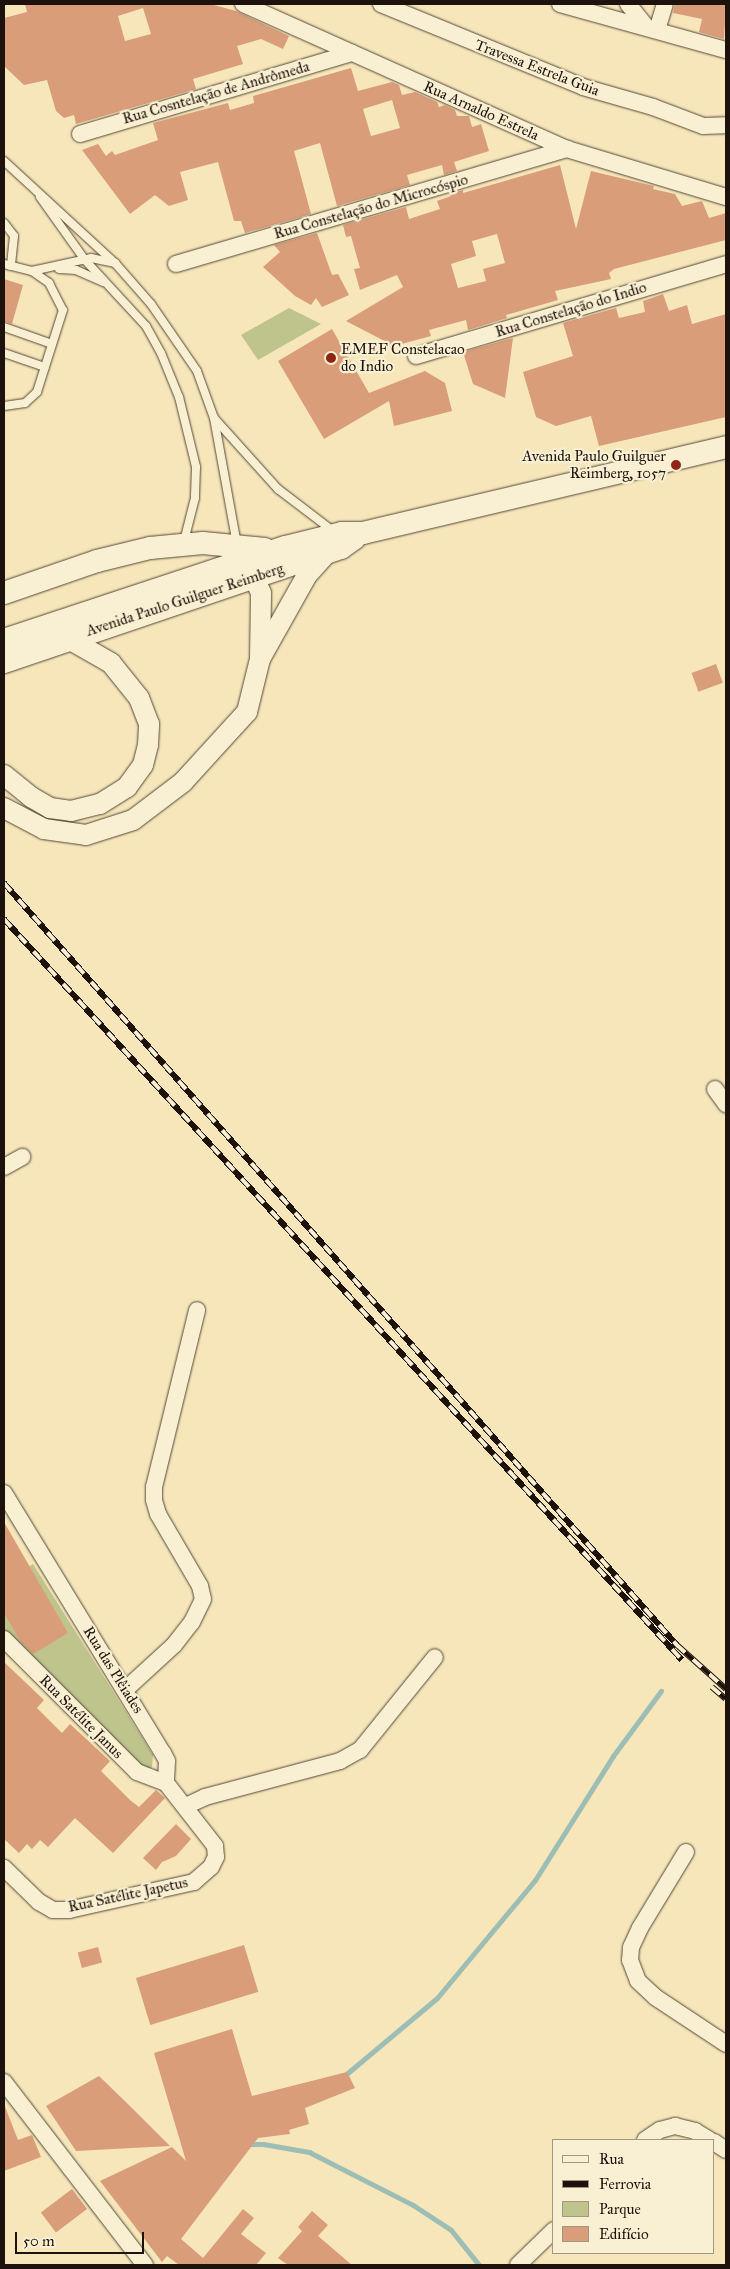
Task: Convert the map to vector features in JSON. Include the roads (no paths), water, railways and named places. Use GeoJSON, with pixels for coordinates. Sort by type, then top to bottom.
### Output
{"type":"FeatureCollection","features":[{"type":"Feature","properties":{"kind":"main road","name":"Avenida Paulo Guilguer Reimberg"},"geometry":{"type":"LineString","coordinates":[[4,662],[59,635],[276,550],[332,543],[341,548],[362,533],[726,447]]}},
{"type":"Feature","properties":{"kind":"main road"},"geometry":{"type":"LineString","coordinates":[[4,593],[97,561],[150,548],[203,543],[245,561]]}},
{"type":"Feature","properties":{"kind":"main road","name":"Avenida Paulo Guilguer Reimberg"},"geometry":{"type":"LineString","coordinates":[[245,561],[332,543]]}},
{"type":"Feature","properties":{"kind":"main road","name":"Avenida Paulo Guilguer Reimberg"},"geometry":{"type":"LineString","coordinates":[[4,640],[59,635]]}},
{"type":"Feature","properties":{"kind":"street","name":"Rua Arnaldo Estrela"},"geometry":{"type":"LineString","coordinates":[[243,4],[567,150],[726,197]]}},
{"type":"Feature","properties":{"kind":"street","name":"Travessa Estrela Guia"},"geometry":{"type":"LineString","coordinates":[[381,4],[583,87],[653,107],[703,126],[726,125]]}},
{"type":"Feature","properties":{"kind":"street"},"geometry":{"type":"LineString","coordinates":[[560,4],[726,50]]}},
{"type":"Feature","properties":{"kind":"street"},"geometry":{"type":"LineString","coordinates":[[628,4],[652,28]]}},
{"type":"Feature","properties":{"kind":"street"},"geometry":{"type":"LineString","coordinates":[[652,28],[665,4]]}},
{"type":"Feature","properties":{"kind":"street","name":"Rua Cosntelação de Andrômeda"},"geometry":{"type":"LineString","coordinates":[[80,134],[352,53]]}},
{"type":"Feature","properties":{"kind":"street","name":"Rua Constelação do Microcóspio"},"geometry":{"type":"LineString","coordinates":[[176,264],[567,150]]}},
{"type":"Feature","properties":{"kind":"street","name":"Rua Constelação do Indio"},"geometry":{"type":"LineString","coordinates":[[416,356],[726,264]]}},
{"type":"Feature","properties":{"kind":"street"},"geometry":{"type":"LineString","coordinates":[[260,659],[307,575],[332,543]]}},
{"type":"Feature","properties":{"kind":"street"},"geometry":{"type":"LineString","coordinates":[[4,808],[44,829],[86,835],[133,820],[183,782],[247,712],[260,659],[262,593],[245,561]]}},
{"type":"Feature","properties":{"kind":"street"},"geometry":{"type":"LineString","coordinates":[[4,775],[31,798],[50,808],[71,811],[100,804],[127,787],[143,765],[148,745],[149,724],[139,698],[111,663],[59,635]]}},
{"type":"Feature","properties":{"kind":"street"},"geometry":{"type":"LineString","coordinates":[[715,1090],[726,1104]]}},
{"type":"Feature","properties":{"kind":"street"},"geometry":{"type":"LineString","coordinates":[[4,1166],[22,1157]]}},
{"type":"Feature","properties":{"kind":"street"},"geometry":{"type":"LineString","coordinates":[[126,1689],[174,1645],[192,1622],[203,1599],[191,1567],[158,1514],[154,1500],[154,1487],[197,1310]]}},
{"type":"Feature","properties":{"kind":"street","name":"Rua das Plêiades"},"geometry":{"type":"LineString","coordinates":[[4,1493],[126,1689],[163,1753],[167,1761],[166,1783]]}},
{"type":"Feature","properties":{"kind":"street","name":"Rua Satélite Janus"},"geometry":{"type":"LineString","coordinates":[[4,1639],[137,1772],[166,1783]]}},
{"type":"Feature","properties":{"kind":"street"},"geometry":{"type":"LineString","coordinates":[[166,1783],[186,1806],[347,1758],[360,1750],[435,1657]]}},
{"type":"Feature","properties":{"kind":"street","name":"Rua Satélite Japetus"},"geometry":{"type":"LineString","coordinates":[[4,1868],[39,1902],[53,1910],[69,1910],[194,1882],[212,1867],[216,1858],[215,1846],[186,1806]]}},
{"type":"Feature","properties":{"kind":"street"},"geometry":{"type":"LineString","coordinates":[[686,1852],[640,1928],[631,1947],[630,1960],[638,1981],[655,1997],[726,2044]]}},
{"type":"Feature","properties":{"kind":"street"},"geometry":{"type":"LineString","coordinates":[[4,2082],[145,2265]]}},
{"type":"Feature","properties":{"kind":"street"},"geometry":{"type":"LineString","coordinates":[[646,2139],[660,2130],[676,2126],[695,2131],[708,2139]]}},
{"type":"Feature","properties":{"kind":"street"},"geometry":{"type":"LineString","coordinates":[[715,2143],[726,2150]]}},
{"type":"Feature","properties":{"kind":"street"},"geometry":{"type":"LineString","coordinates":[[518,2265],[552,2232]]}},
{"type":"Feature","properties":{"kind":"lane"},"geometry":{"type":"LineString","coordinates":[[4,161],[115,263],[151,304],[197,371],[214,418],[245,561]]}},
{"type":"Feature","properties":{"kind":"lane"},"geometry":{"type":"LineString","coordinates":[[32,185],[85,260],[146,326],[179,397],[196,467],[195,498],[182,545]]}},
{"type":"Feature","properties":{"kind":"lane"},"geometry":{"type":"LineString","coordinates":[[4,223],[14,236],[7,265],[32,271],[50,269],[85,260],[115,263]]}},
{"type":"Feature","properties":{"kind":"lane"},"geometry":{"type":"LineString","coordinates":[[50,269],[76,270],[109,285]]}},
{"type":"Feature","properties":{"kind":"lane"},"geometry":{"type":"LineString","coordinates":[[4,406],[25,403],[37,392],[63,310],[49,283],[32,271]]}},
{"type":"Feature","properties":{"kind":"lane"},"geometry":{"type":"LineString","coordinates":[[4,327],[52,344]]}},
{"type":"Feature","properties":{"kind":"lane"},"geometry":{"type":"LineString","coordinates":[[4,353],[45,367]]}},
{"type":"Feature","properties":{"kind":"lane"},"geometry":{"type":"LineString","coordinates":[[214,418],[278,489],[332,543]]}},
{"type":"Feature","properties":{"kind":"waterway"},"geometry":{"type":"LineString","coordinates":[[344,2076],[437,1998],[535,1880],[613,1756],[661,1691]]}},
{"type":"Feature","properties":{"kind":"waterway"},"geometry":{"type":"LineString","coordinates":[[247,2144],[263,2144],[309,2152],[413,2205],[451,2230],[479,2265]]}},
{"type":"Feature","properties":{"kind":"railway"},"geometry":{"type":"LineString","coordinates":[[4,883],[677,1645],[726,1689]]}},
{"type":"Feature","properties":{"kind":"railway"},"geometry":{"type":"LineString","coordinates":[[4,919],[682,1660]]}},
{"type":"Feature","properties":{"kind":"railway"},"geometry":{"type":"LineString","coordinates":[[712,1687],[726,1699]]}},
{"type":"Feature","properties":{"kind":"place","name":"EMEF Constelacao do Indio"},"geometry":{"type":"Point","coordinates":[331,358]}},
{"type":"Feature","properties":{"kind":"place","name":"Avenida Paulo Guilguer Reimberg, 1057"},"geometry":{"type":"Point","coordinates":[676,465]}}]}
